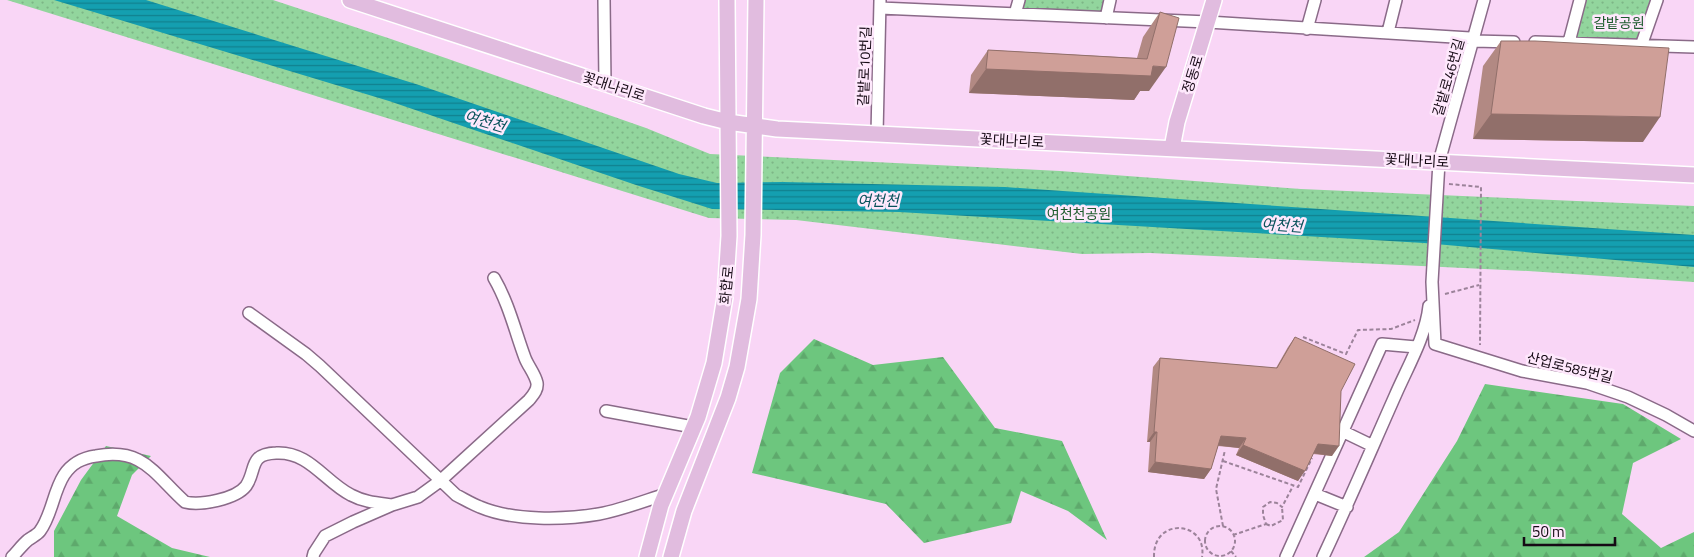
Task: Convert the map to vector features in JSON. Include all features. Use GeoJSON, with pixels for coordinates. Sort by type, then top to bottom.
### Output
{"type":"FeatureCollection","features":[{"type":"Feature","properties":{"kind":"main road","name":"꽃대나리로"},"geometry":{"type":"LineString","coordinates":[[350,0],[374,4],[704,116],[755,126],[877,134],[1694,175]]}},
{"type":"Feature","properties":{"kind":"main road","name":"화합로"},"geometry":{"type":"LineString","coordinates":[[647,557],[666,494],[706,393],[720,334],[728,274],[729,236],[727,0]]}},
{"type":"Feature","properties":{"kind":"main road","name":"화합로"},"geometry":{"type":"LineString","coordinates":[[671,557],[684,511],[720,424],[737,367],[749,299],[755,152],[756,0]]}},
{"type":"Feature","properties":{"kind":"main road","name":"정동로"},"geometry":{"type":"LineString","coordinates":[[1172,148],[1177,122],[1214,0]]}},
{"type":"Feature","properties":{"kind":"street"},"geometry":{"type":"LineString","coordinates":[[604,0],[605,83]]}},
{"type":"Feature","properties":{"kind":"street"},"geometry":{"type":"LineString","coordinates":[[1015,14],[1019,0]]}},
{"type":"Feature","properties":{"kind":"street"},"geometry":{"type":"LineString","coordinates":[[1106,18],[1110,0]]}},
{"type":"Feature","properties":{"kind":"street"},"geometry":{"type":"LineString","coordinates":[[1307,29],[1315,0]]}},
{"type":"Feature","properties":{"kind":"street"},"geometry":{"type":"LineString","coordinates":[[1388,32],[1396,0]]}},
{"type":"Feature","properties":{"kind":"street","name":"갈밭로46번길"},"geometry":{"type":"LineString","coordinates":[[1432,288],[1439,162],[1484,0]]}},
{"type":"Feature","properties":{"kind":"street"},"geometry":{"type":"LineString","coordinates":[[1569,42],[1580,0]]}},
{"type":"Feature","properties":{"kind":"street"},"geometry":{"type":"LineString","coordinates":[[1641,46],[1657,0]]}},
{"type":"Feature","properties":{"kind":"street"},"geometry":{"type":"LineString","coordinates":[[880,4],[930,5],[1015,14],[1388,32],[1470,38],[1474,41],[1569,42],[1694,47]]}},
{"type":"Feature","properties":{"kind":"street","name":"갈밭로10번길"},"geometry":{"type":"LineString","coordinates":[[877,134],[880,4]]}},
{"type":"Feature","properties":{"kind":"street"},"geometry":{"type":"LineString","coordinates":[[313,557],[325,536],[392,505],[418,497],[440,481],[529,400],[537,388],[537,382],[524,354],[502,293],[494,278]]}},
{"type":"Feature","properties":{"kind":"street"},"geometry":{"type":"LineString","coordinates":[[1323,557],[1416,348],[1428,314],[1432,288]]}},
{"type":"Feature","properties":{"kind":"street","name":"산업로585번길"},"geometry":{"type":"LineString","coordinates":[[1432,288],[1435,344],[1522,371],[1587,383],[1628,397],[1694,431]]}},
{"type":"Feature","properties":{"kind":"street"},"geometry":{"type":"LineString","coordinates":[[249,313],[320,366],[456,495],[481,508],[499,513],[547,518],[600,514],[666,494]]}},
{"type":"Feature","properties":{"kind":"street"},"geometry":{"type":"LineString","coordinates":[[1286,557],[1344,432],[1382,344],[1416,348]]}},
{"type":"Feature","properties":{"kind":"street"},"geometry":{"type":"LineString","coordinates":[[606,411],[694,427]]}},
{"type":"Feature","properties":{"kind":"street"},"geometry":{"type":"LineString","coordinates":[[1344,432],[1373,446]]}},
{"type":"Feature","properties":{"kind":"street"},"geometry":{"type":"LineString","coordinates":[[12,557],[41,529],[64,476],[72,464],[86,458],[108,453],[138,459],[151,467],[185,502],[191,504],[224,499],[240,491],[245,487],[254,462],[258,458],[275,453],[285,453],[300,457],[351,495],[367,501],[392,505]]}},
{"type":"Feature","properties":{"kind":"street"},"geometry":{"type":"LineString","coordinates":[[1315,494],[1346,507]]}},
{"type":"Feature","properties":{"kind":"path"},"geometry":{"type":"LineString","coordinates":[[1437,185],[1481,187],[1480,345]]}},
{"type":"Feature","properties":{"kind":"path"},"geometry":{"type":"LineString","coordinates":[[1432,288],[1479,285]]}},
{"type":"Feature","properties":{"kind":"path"},"geometry":{"type":"LineString","coordinates":[[1303,337],[1346,354],[1358,330],[1391,329],[1416,319]]}},
{"type":"Feature","properties":{"kind":"path"},"geometry":{"type":"LineString","coordinates":[[1223,526],[1216,489],[1226,450]]}},
{"type":"Feature","properties":{"kind":"path"},"geometry":{"type":"LineString","coordinates":[[1223,461],[1298,487],[1312,458]]}},
{"type":"Feature","properties":{"kind":"path"},"geometry":{"type":"LineString","coordinates":[[1233,535],[1266,524],[1271,526],[1283,520],[1282,507],[1293,486]]}},
{"type":"Feature","properties":{"kind":"path"},"geometry":{"type":"LineString","coordinates":[[1266,524],[1263,507],[1270,502],[1277,503],[1282,507]]}},
{"type":"Feature","properties":{"kind":"path"},"geometry":{"type":"LineString","coordinates":[[1223,526],[1229,529],[1235,541],[1231,550],[1224,555],[1215,554],[1207,548],[1207,534],[1211,530],[1223,526]]}},
{"type":"Feature","properties":{"kind":"path"},"geometry":{"type":"LineString","coordinates":[[1154,557],[1156,541],[1161,534],[1168,530],[1184,528],[1191,531],[1202,544],[1202,557]]}},
{"type":"Feature","properties":{"kind":"path"},"geometry":{"type":"LineString","coordinates":[[1202,544],[1206,542]]}},
{"type":"Feature","properties":{"kind":"path"},"geometry":{"type":"LineString","coordinates":[[1231,550],[1236,557]]}},
{"type":"Feature","properties":{"kind":"green space","name":"여천천공원"},"geometry":{"type":"Polygon","coordinates":[[[7,0],[273,0],[646,128],[710,154],[1060,171],[1301,189],[1694,206],[1694,282],[1528,271],[1150,253],[1082,254],[796,220],[709,218],[7,0]]]}},
{"type":"Feature","properties":{"kind":"green space"},"geometry":{"type":"Polygon","coordinates":[[[1023,0],[1107,0],[1103,14],[1020,11],[1023,0]]]}},
{"type":"Feature","properties":{"kind":"green space","name":"갈밭공원"},"geometry":{"type":"Polygon","coordinates":[[[1580,0],[1657,0],[1641,46],[1569,42],[1580,0]]]}},
{"type":"Feature","properties":{"kind":"green space"},"geometry":{"type":"Polygon","coordinates":[[[814,339],[873,365],[943,357],[995,428],[1062,441],[1107,540],[1068,511],[1021,491],[1011,523],[924,543],[886,504],[752,473],[780,373],[814,339]]]}},
{"type":"Feature","properties":{"kind":"green space"},"geometry":{"type":"Polygon","coordinates":[[[1485,384],[1623,404],[1681,439],[1633,463],[1622,514],[1661,548],[1694,532],[1694,557],[1364,557],[1399,532],[1457,441],[1485,384]]]}},
{"type":"Feature","properties":{"kind":"green space"},"geometry":{"type":"Polygon","coordinates":[[[106,446],[151,456],[132,475],[117,516],[172,548],[210,557],[54,557],[54,531],[81,480],[106,446]]]}},
{"type":"Feature","properties":{"kind":"water","name":"여천천"},"geometry":{"type":"Polygon","coordinates":[[[54,0],[146,0],[419,85],[679,174],[717,183],[783,182],[1005,187],[1694,235],[1694,267],[1424,243],[899,212],[712,209],[389,101],[54,0]]]}},
{"type":"Feature","properties":{"kind":"building"},"geometry":{"type":"Polygon","coordinates":[[[1160,12],[1179,18],[1166,67],[1153,66],[1151,76],[986,69],[988,50],[1147,59],[1160,12]]]}},
{"type":"Feature","properties":{"kind":"building"},"geometry":{"type":"Polygon","coordinates":[[[1501,41],[1669,48],[1660,117],[1491,114],[1501,41]]]}},
{"type":"Feature","properties":{"kind":"building"},"geometry":{"type":"Polygon","coordinates":[[[1295,337],[1355,364],[1341,391],[1339,446],[1318,444],[1305,471],[1243,445],[1246,438],[1221,436],[1211,469],[1155,462],[1157,432],[1154,432],[1160,358],[1277,368],[1295,337]]]}}]}
